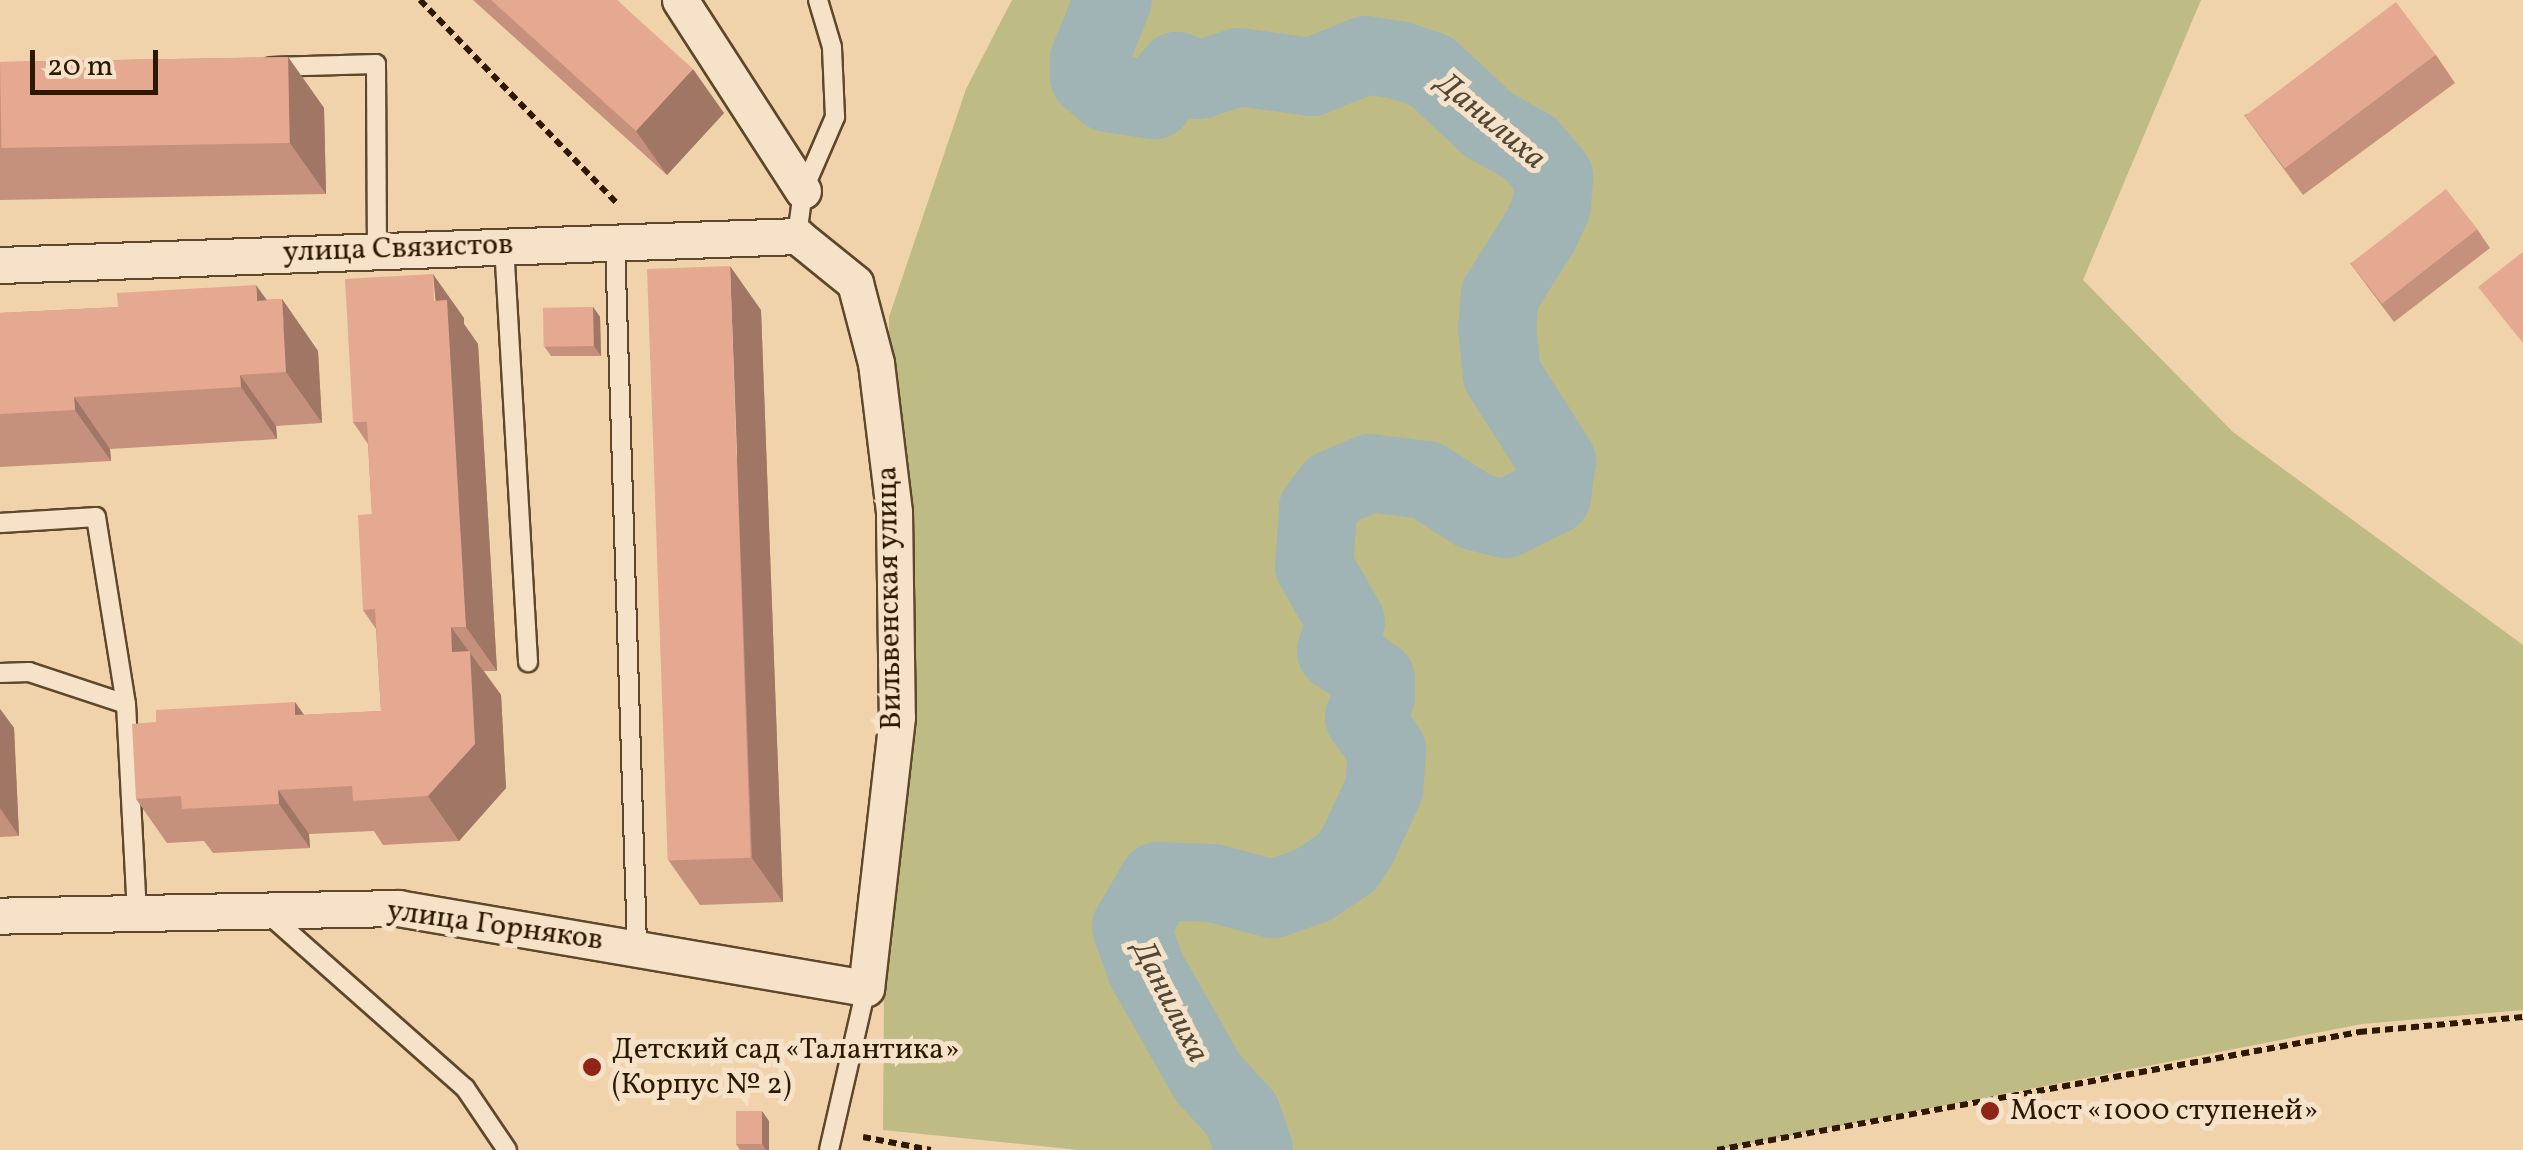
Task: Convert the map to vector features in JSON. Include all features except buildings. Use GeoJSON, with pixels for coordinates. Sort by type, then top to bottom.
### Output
{"type":"FeatureCollection","features":[{"type":"Feature","properties":{"kind":"street"},"geometry":{"type":"LineString","coordinates":[[680,0],[803,191]]}},
{"type":"Feature","properties":{"kind":"street","name":"улица Связистов"},"geometry":{"type":"LineString","coordinates":[[0,265],[377,248],[797,236]]}},
{"type":"Feature","properties":{"kind":"street","name":"Вильвенская улица"},"geometry":{"type":"LineString","coordinates":[[797,236],[855,284],[876,363],[894,512],[897,716],[866,988]]}},
{"type":"Feature","properties":{"kind":"street","name":"улица Горняков"},"geometry":{"type":"LineString","coordinates":[[0,916],[399,908],[866,988]]}},
{"type":"Feature","properties":{"kind":"lane"},"geometry":{"type":"LineString","coordinates":[[797,236],[803,191],[834,116],[832,47],[818,0]]}},
{"type":"Feature","properties":{"kind":"lane"},"geometry":{"type":"LineString","coordinates":[[257,67],[376,64],[377,248]]}},
{"type":"Feature","properties":{"kind":"lane"},"geometry":{"type":"LineString","coordinates":[[615,242],[636,946]]}},
{"type":"Feature","properties":{"kind":"lane"},"geometry":{"type":"LineString","coordinates":[[504,245],[528,662]]}},
{"type":"Feature","properties":{"kind":"lane"},"geometry":{"type":"LineString","coordinates":[[0,522],[96,518],[126,704],[136,913]]}},
{"type":"Feature","properties":{"kind":"lane"},"geometry":{"type":"LineString","coordinates":[[0,673],[29,672],[126,704]]}},
{"type":"Feature","properties":{"kind":"lane"},"geometry":{"type":"LineString","coordinates":[[265,912],[465,1088],[508,1150]]}},
{"type":"Feature","properties":{"kind":"lane"},"geometry":{"type":"LineString","coordinates":[[831,1141],[866,988]]}},
{"type":"Feature","properties":{"kind":"path"},"geometry":{"type":"LineString","coordinates":[[420,0],[618,204]]}},
{"type":"Feature","properties":{"kind":"path"},"geometry":{"type":"LineString","coordinates":[[1717,1150],[2359,1032],[2523,1017]]}},
{"type":"Feature","properties":{"kind":"path"},"geometry":{"type":"LineString","coordinates":[[831,1141],[932,1150]]}},
{"type":"Feature","properties":{"kind":"shaded area"},"geometry":{"type":"Polygon","coordinates":[[[1012,0],[2201,0],[2083,280],[2233,432],[2523,645],[2523,1010],[2362,1024],[1717,1150],[1079,1150],[883,1130],[889,317],[966,89],[1012,0]]]}},
{"type":"Feature","properties":{"kind":"waterway","name":"Данилиха"},"geometry":{"type":"LineString","coordinates":[[1113,0],[1089,59],[1089,77],[1108,93],[1154,100],[1177,71],[1199,80],[1239,67],[1312,77],[1366,55],[1399,60],[1431,71],[1489,125],[1530,148],[1554,177],[1552,206],[1500,295],[1497,328],[1502,375],[1557,461],[1552,496],[1505,519],[1476,512],[1426,480],[1370,473],[1333,489],[1318,509],[1314,566],[1346,622],[1336,651],[1376,679],[1376,697],[1364,717],[1387,750],[1384,789],[1358,845],[1347,862],[1313,885],[1273,899],[1213,883],[1158,881],[1131,927],[1146,969],[1208,1078],[1242,1115],[1254,1150]]}},
{"type":"Feature","properties":{"kind":"place","name":"Детский сад «Талантика» (Корпус № 2)"},"geometry":{"type":"Point","coordinates":[592,1067]}},
{"type":"Feature","properties":{"kind":"place","name":"Мост «1000 ступеней»"},"geometry":{"type":"Point","coordinates":[1990,1111]}}]}
